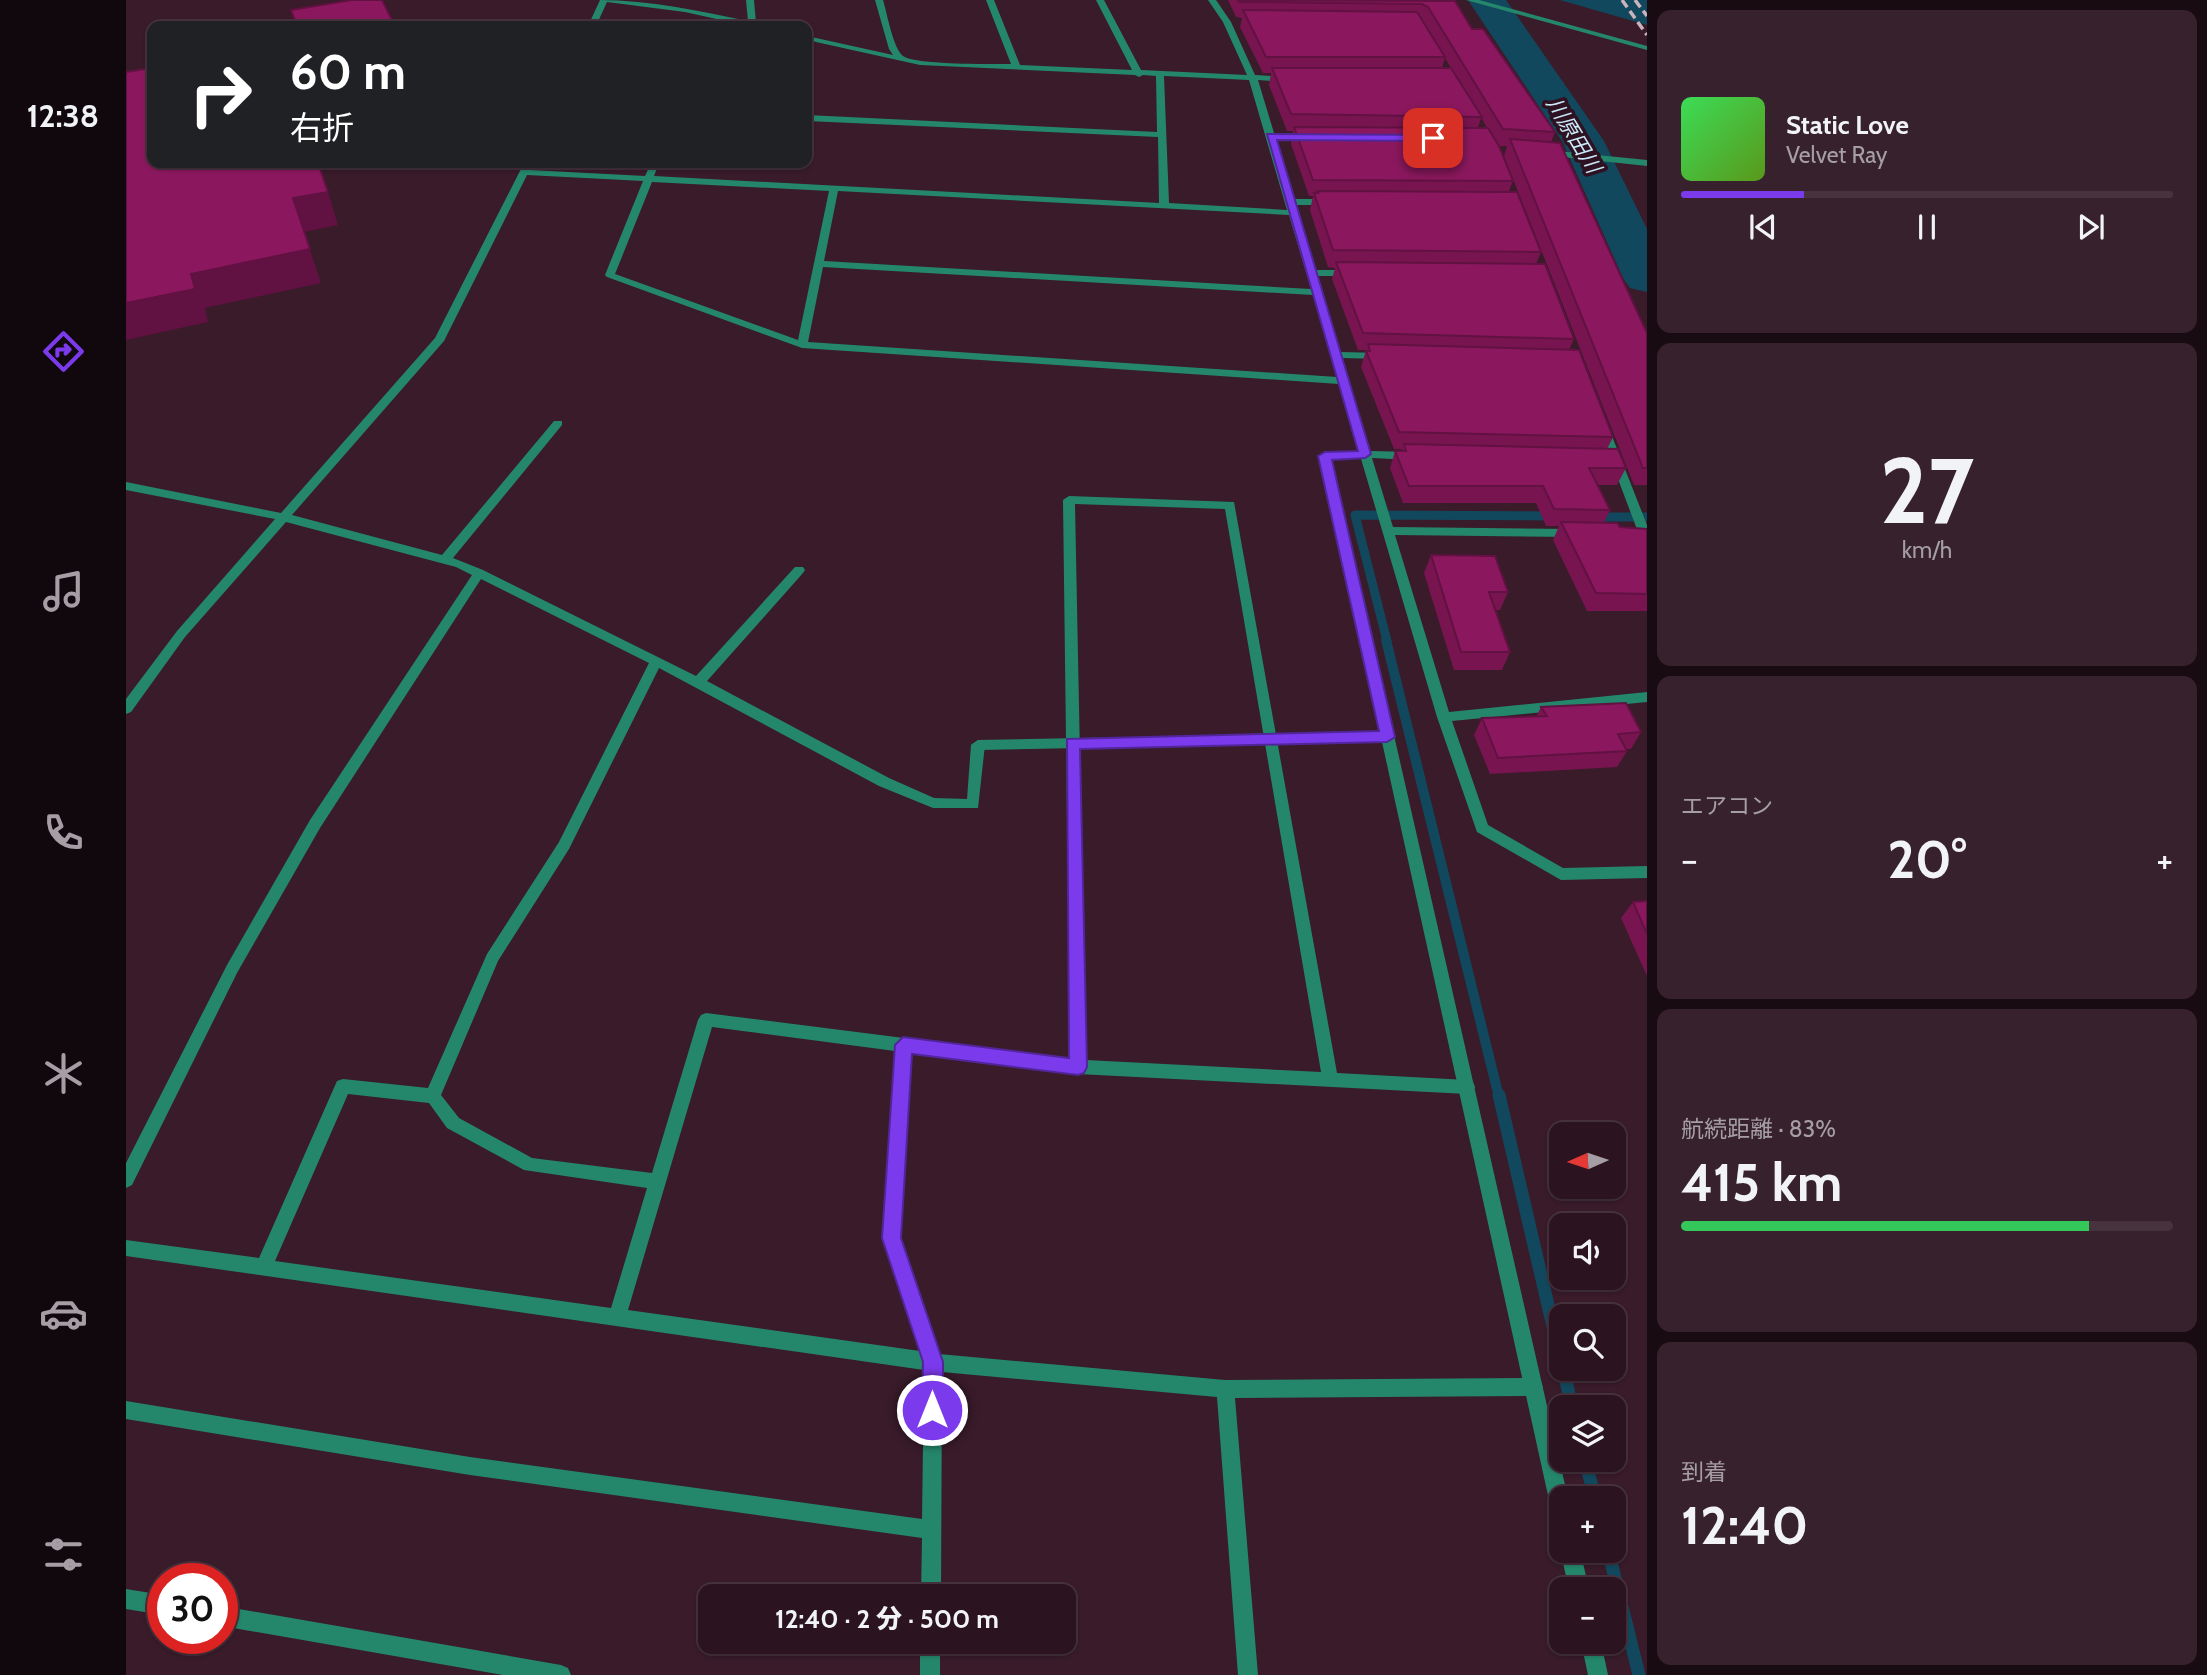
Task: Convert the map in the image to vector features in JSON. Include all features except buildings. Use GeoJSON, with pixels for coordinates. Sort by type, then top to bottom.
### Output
{"type":"FeatureCollection","features":[{"type":"Feature","properties":{"kind":"street"},"geometry":{"type":"LineString","coordinates":[[595,21],[606,0],[735,21]]}},
{"type":"Feature","properties":{"kind":"street"},"geometry":{"type":"LineString","coordinates":[[750,0],[754,21]]}},
{"type":"Feature","properties":{"kind":"street"},"geometry":{"type":"LineString","coordinates":[[879,0],[892,49],[901,60]]}},
{"type":"Feature","properties":{"kind":"street"},"geometry":{"type":"LineString","coordinates":[[990,0],[1017,68]]}},
{"type":"Feature","properties":{"kind":"street"},"geometry":{"type":"LineString","coordinates":[[1100,0],[1139,75]]}},
{"type":"Feature","properties":{"kind":"street"},"geometry":{"type":"LineString","coordinates":[[1213,0],[1227,22],[1253,79],[1292,202],[1444,718],[1482,828],[1561,874],[1647,872]]}},
{"type":"Feature","properties":{"kind":"street"},"geometry":{"type":"LineString","coordinates":[[1470,0],[1647,48]]}},
{"type":"Feature","properties":{"kind":"street"},"geometry":{"type":"LineString","coordinates":[[713,21],[715,17]]}},
{"type":"Feature","properties":{"kind":"street"},"geometry":{"type":"LineString","coordinates":[[1227,22],[1240,22]]}},
{"type":"Feature","properties":{"kind":"street"},"geometry":{"type":"LineString","coordinates":[[812,39],[901,60],[1139,75],[1293,79]]}},
{"type":"Feature","properties":{"kind":"street"},"geometry":{"type":"LineString","coordinates":[[1160,75],[1164,205]]}},
{"type":"Feature","properties":{"kind":"street"},"geometry":{"type":"LineString","coordinates":[[812,118],[1162,135]]}},
{"type":"Feature","properties":{"kind":"street"},"geometry":{"type":"LineString","coordinates":[[1271,136],[1325,137]]}},
{"type":"Feature","properties":{"kind":"street"},"geometry":{"type":"LineString","coordinates":[[1535,152],[1647,163]]}},
{"type":"Feature","properties":{"kind":"street"},"geometry":{"type":"LineString","coordinates":[[126,709],[181,634],[440,339],[526,168]]}},
{"type":"Feature","properties":{"kind":"street"},"geometry":{"type":"LineString","coordinates":[[537,168],[649,178],[1295,213]]}},
{"type":"Feature","properties":{"kind":"street"},"geometry":{"type":"LineString","coordinates":[[653,168],[610,275],[802,345],[1343,381]]}},
{"type":"Feature","properties":{"kind":"street"},"geometry":{"type":"LineString","coordinates":[[802,345],[834,188]]}},
{"type":"Feature","properties":{"kind":"street"},"geometry":{"type":"LineString","coordinates":[[1292,202],[1344,202]]}},
{"type":"Feature","properties":{"kind":"street"},"geometry":{"type":"LineString","coordinates":[[819,264],[1318,292]]}},
{"type":"Feature","properties":{"kind":"street"},"geometry":{"type":"LineString","coordinates":[[1312,273],[1367,274]]}},
{"type":"Feature","properties":{"kind":"street"},"geometry":{"type":"LineString","coordinates":[[1336,355],[1390,356]]}},
{"type":"Feature","properties":{"kind":"street"},"geometry":{"type":"LineString","coordinates":[[1597,410],[1646,537]]}},
{"type":"Feature","properties":{"kind":"street"},"geometry":{"type":"LineString","coordinates":[[445,560],[558,423]]}},
{"type":"Feature","properties":{"kind":"street"},"geometry":{"type":"LineString","coordinates":[[1421,456],[1325,456],[1556,1486]]}},
{"type":"Feature","properties":{"kind":"street"},"geometry":{"type":"LineString","coordinates":[[1602,460],[1616,460]]}},
{"type":"Feature","properties":{"kind":"street"},"geometry":{"type":"LineString","coordinates":[[126,486],[283,517],[445,560],[479,573],[698,682],[884,782],[933,803],[973,804],[978,745],[1387,737]]}},
{"type":"Feature","properties":{"kind":"street"},"geometry":{"type":"LineString","coordinates":[[1078,1067],[1069,500],[1230,505],[1268,739],[1330,1081]]}},
{"type":"Feature","properties":{"kind":"street"},"geometry":{"type":"LineString","coordinates":[[1388,531],[1591,533]]}},
{"type":"Feature","properties":{"kind":"street"},"geometry":{"type":"LineString","coordinates":[[1631,534],[1646,537]]}},
{"type":"Feature","properties":{"kind":"street"},"geometry":{"type":"LineString","coordinates":[[698,682],[799,570]]}},
{"type":"Feature","properties":{"kind":"street"},"geometry":{"type":"LineString","coordinates":[[126,1180],[232,969],[315,824],[479,573]]}},
{"type":"Feature","properties":{"kind":"street"},"geometry":{"type":"LineString","coordinates":[[433,1096],[492,958],[564,845],[656,662]]}},
{"type":"Feature","properties":{"kind":"street"},"geometry":{"type":"LineString","coordinates":[[1444,718],[1647,697]]}},
{"type":"Feature","properties":{"kind":"street"},"geometry":{"type":"LineString","coordinates":[[618,1317],[706,1020],[1078,1067],[1467,1087]]}},
{"type":"Feature","properties":{"kind":"street"},"geometry":{"type":"LineString","coordinates":[[903,1045],[891,1238],[933,1362],[930,1584]]}},
{"type":"Feature","properties":{"kind":"street"},"geometry":{"type":"LineString","coordinates":[[264,1266],[343,1086],[433,1096],[453,1123],[530,1165],[657,1182]]}},
{"type":"Feature","properties":{"kind":"street"},"geometry":{"type":"LineString","coordinates":[[126,1248],[933,1362],[1225,1389],[1534,1387]]}},
{"type":"Feature","properties":{"kind":"street"},"geometry":{"type":"LineString","coordinates":[[1225,1389],[1248,1675]]}},
{"type":"Feature","properties":{"kind":"street"},"geometry":{"type":"LineString","coordinates":[[126,1410],[470,1466],[931,1531]]}},
{"type":"Feature","properties":{"kind":"street"},"geometry":{"type":"LineString","coordinates":[[126,1599],[147,1602]]}},
{"type":"Feature","properties":{"kind":"street"},"geometry":{"type":"LineString","coordinates":[[238,1619],[561,1675]]}},
{"type":"Feature","properties":{"kind":"street"},"geometry":{"type":"LineString","coordinates":[[930,1654],[930,1675]]}},
{"type":"Feature","properties":{"kind":"street"},"geometry":{"type":"LineString","coordinates":[[1594,1654],[1598,1675]]}},
{"type":"Feature","properties":{"kind":"water"},"geometry":{"type":"Polygon","coordinates":[[[1560,0],[1647,0],[1647,25],[1560,0]]]}},
{"type":"Feature","properties":{"kind":"waterway","name":"川原田川"},"geometry":{"type":"LineString","coordinates":[[1487,0],[1583,141],[1647,278]]}},
{"type":"Feature","properties":{"kind":"waterway"},"geometry":{"type":"LineString","coordinates":[[1387,641],[1355,515],[1555,516]]}},
{"type":"Feature","properties":{"kind":"waterway"},"geometry":{"type":"LineString","coordinates":[[1596,517],[1647,517]]}},
{"type":"Feature","properties":{"kind":"waterway"},"geometry":{"type":"LineString","coordinates":[[1386,640],[1499,1097]]}},
{"type":"Feature","properties":{"kind":"waterway"},"geometry":{"type":"LineString","coordinates":[[1499,1095],[1549,1310]]}},
{"type":"Feature","properties":{"kind":"waterway"},"geometry":{"type":"LineString","coordinates":[[1566,1381],[1569,1395]]}},
{"type":"Feature","properties":{"kind":"waterway"},"geometry":{"type":"LineString","coordinates":[[1588,1472],[1592,1486]]}},
{"type":"Feature","properties":{"kind":"waterway"},"geometry":{"type":"LineString","coordinates":[[1611,1563],[1639,1675]]}},
{"type":"Feature","properties":{"kind":"railway"},"geometry":{"type":"LineString","coordinates":[[1622,0],[1647,35]]}},
{"type":"Feature","properties":{"kind":"railway"},"geometry":{"type":"LineString","coordinates":[[1635,0],[1647,16]]}},
{"type":"Feature","properties":{"kind":"route"},"geometry":{"type":"LineString","coordinates":[[932,1410],[933,1362],[891,1238],[903,1045],[1078,1067],[1073,743],[1387,737],[1325,456],[1365,454],[1271,136],[1433,138]]}}]}
